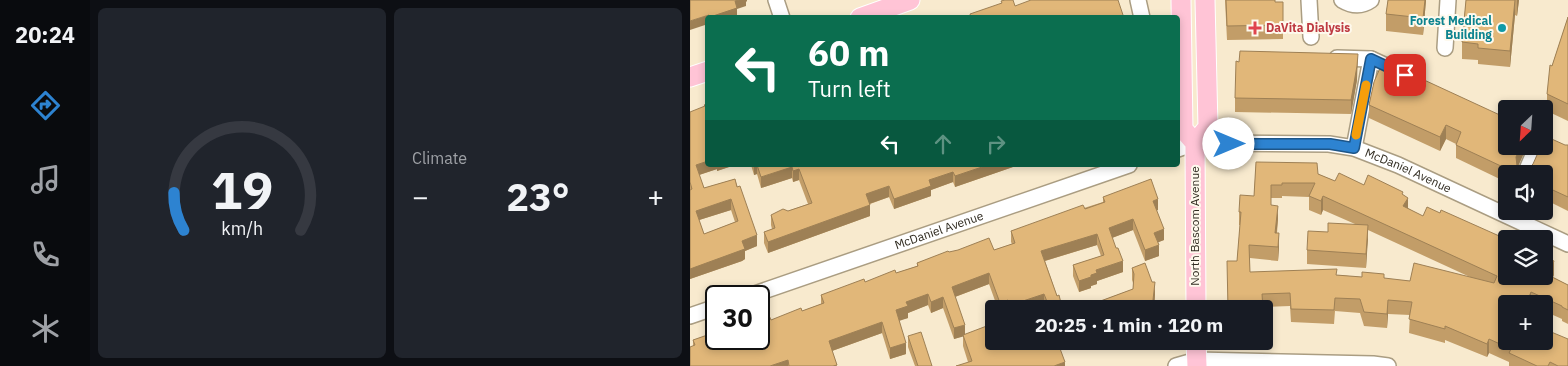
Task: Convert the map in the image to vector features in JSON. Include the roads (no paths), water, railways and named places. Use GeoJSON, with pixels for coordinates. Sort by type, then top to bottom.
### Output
{"type":"FeatureCollection","features":[{"type":"Feature","properties":{"kind":"main road"},"geometry":{"type":"LineString","coordinates":[[868,15],[910,0]]}},
{"type":"Feature","properties":{"kind":"main road","name":"North Bascom Avenue"},"geometry":{"type":"LineString","coordinates":[[1181,0],[1180,24],[1184,129],[1195,300]]}},
{"type":"Feature","properties":{"kind":"main road"},"geometry":{"type":"LineString","coordinates":[[1186,146],[1208,127],[1205,0]]}},
{"type":"Feature","properties":{"kind":"main road"},"geometry":{"type":"LineString","coordinates":[[690,77],[705,72]]}},
{"type":"Feature","properties":{"kind":"street"},"geometry":{"type":"LineString","coordinates":[[776,0],[781,15]]}},
{"type":"Feature","properties":{"kind":"street"},"geometry":{"type":"LineString","coordinates":[[1138,0],[1141,15]]}},
{"type":"Feature","properties":{"kind":"street"},"geometry":{"type":"LineString","coordinates":[[1310,0],[1311,37]]}},
{"type":"Feature","properties":{"kind":"street"},"geometry":{"type":"LineString","coordinates":[[1342,0],[1351,5],[1364,5],[1371,0]]}},
{"type":"Feature","properties":{"kind":"street"},"geometry":{"type":"LineString","coordinates":[[1445,48],[1448,0]]}},
{"type":"Feature","properties":{"kind":"street"},"geometry":{"type":"LineString","coordinates":[[1324,58],[1371,59],[1416,80]]}},
{"type":"Feature","properties":{"kind":"street"},"geometry":{"type":"LineString","coordinates":[[1354,148],[1371,59]]}},
{"type":"Feature","properties":{"kind":"street","name":"McDaniel Avenue"},"geometry":{"type":"LineString","coordinates":[[1186,146],[1330,144],[1354,148],[1398,165],[1498,209]]}},
{"type":"Feature","properties":{"kind":"street","name":"McDaniel Avenue"},"geometry":{"type":"LineString","coordinates":[[770,288],[1123,167]]}},
{"type":"Feature","properties":{"kind":"street","name":"McDaniel Avenue"},"geometry":{"type":"LineString","coordinates":[[1520,220],[1568,244]]}},
{"type":"Feature","properties":{"kind":"street"},"geometry":{"type":"LineString","coordinates":[[690,316],[705,311]]}},
{"type":"Feature","properties":{"kind":"street"},"geometry":{"type":"LineString","coordinates":[[1176,366],[1197,356],[1388,366]]}},
{"type":"Feature","properties":{"kind":"place","name":"DaVita Dialysis"},"geometry":{"type":"Point","coordinates":[1255,28]}},
{"type":"Feature","properties":{"kind":"place","name":"Forest Medical Building"},"geometry":{"type":"Point","coordinates":[1502,28]}}]}
